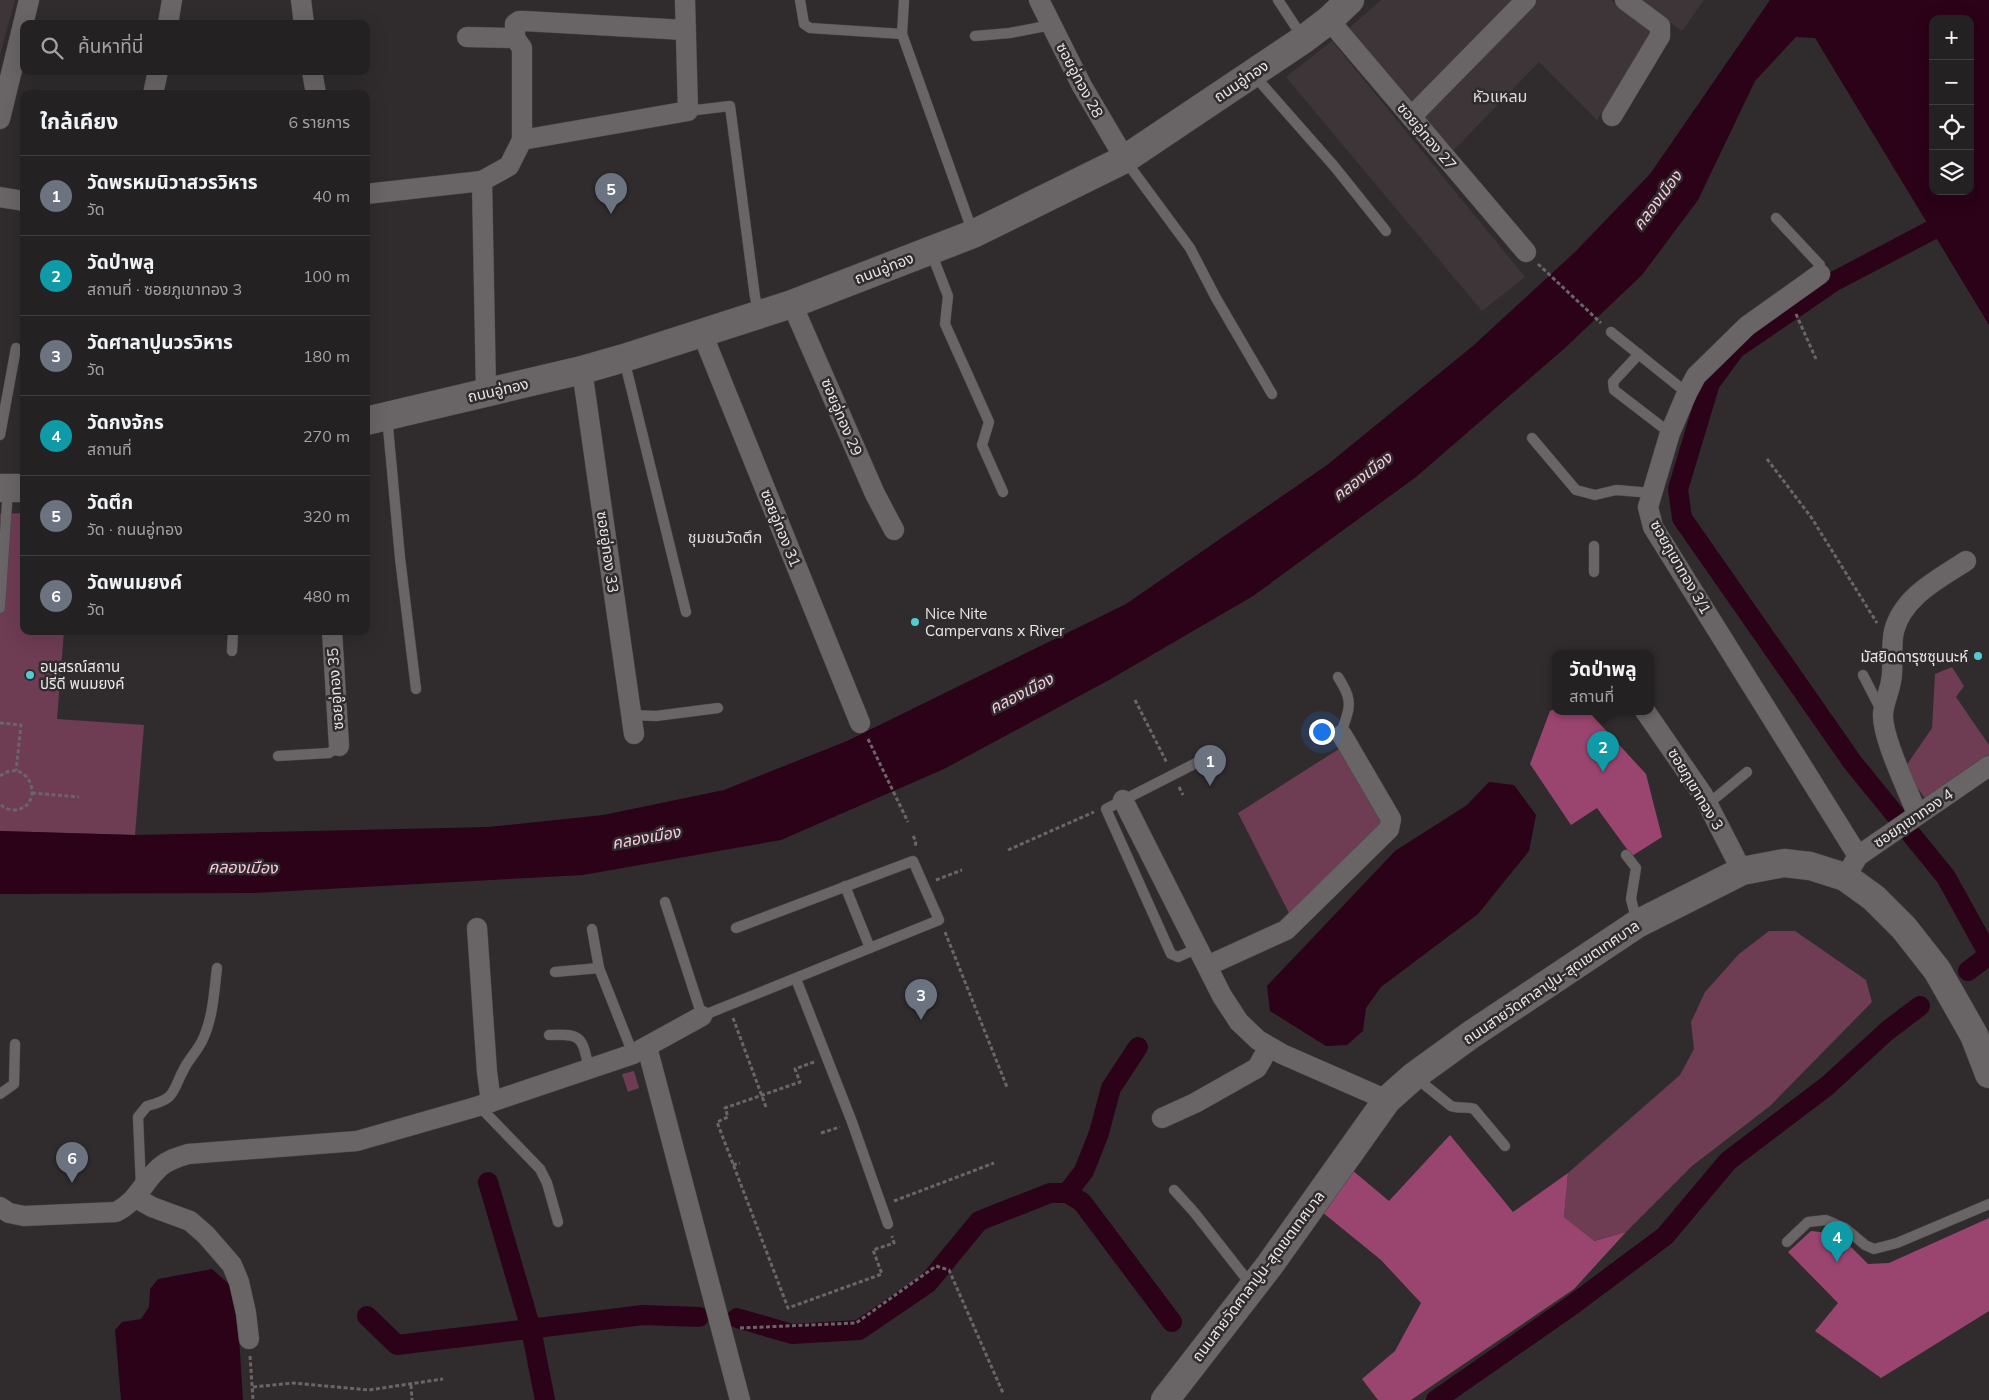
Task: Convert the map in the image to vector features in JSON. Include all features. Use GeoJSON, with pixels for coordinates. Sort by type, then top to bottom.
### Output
{"type":"FeatureCollection","features":[{"type":"Feature","properties":{"kind":"street"},"geometry":{"type":"LineString","coordinates":[[24,20],[29,0]]}},
{"type":"Feature","properties":{"kind":"street"},"geometry":{"type":"LineString","coordinates":[[169,20],[172,0]]}},
{"type":"Feature","properties":{"kind":"street"},"geometry":{"type":"LineString","coordinates":[[301,0],[304,20]]}},
{"type":"Feature","properties":{"kind":"street"},"geometry":{"type":"LineString","coordinates":[[522,140],[688,111],[685,0]]}},
{"type":"Feature","properties":{"kind":"street","name":"ซอยอู่ทอง 28"},"geometry":{"type":"LineString","coordinates":[[1039,0],[1082,86],[1125,159]]}},
{"type":"Feature","properties":{"kind":"street","name":"ถนนอู่ทอง"},"geometry":{"type":"LineString","coordinates":[[376,418],[582,370],[624,358],[792,304],[973,234],[1125,159],[1304,38],[1350,0]]}},
{"type":"Feature","properties":{"kind":"street"},"geometry":{"type":"LineString","coordinates":[[1411,117],[1526,0]]}},
{"type":"Feature","properties":{"kind":"street"},"geometry":{"type":"LineString","coordinates":[[1612,116],[1660,36],[1660,26],[1625,0]]}},
{"type":"Feature","properties":{"kind":"street","name":"ซอยอู่ทอง 27"},"geometry":{"type":"LineString","coordinates":[[1328,20],[1526,252]]}},
{"type":"Feature","properties":{"kind":"street"},"geometry":{"type":"LineString","coordinates":[[370,194],[482,181],[509,166],[522,140],[522,48],[515,38],[515,24],[519,21],[685,30]]}},
{"type":"Feature","properties":{"kind":"street"},"geometry":{"type":"LineString","coordinates":[[0,119],[20,37]]}},
{"type":"Feature","properties":{"kind":"street"},"geometry":{"type":"LineString","coordinates":[[467,37],[515,38]]}},
{"type":"Feature","properties":{"kind":"street"},"geometry":{"type":"LineString","coordinates":[[154,90],[157,75]]}},
{"type":"Feature","properties":{"kind":"street"},"geometry":{"type":"LineString","coordinates":[[313,75],[315,90]]}},
{"type":"Feature","properties":{"kind":"street"},"geometry":{"type":"LineString","coordinates":[[482,181],[486,392]]}},
{"type":"Feature","properties":{"kind":"street"},"geometry":{"type":"LineString","coordinates":[[0,197],[20,200]]}},
{"type":"Feature","properties":{"kind":"street","name":"ซอยภูเขาทอง 3/1"},"geometry":{"type":"LineString","coordinates":[[1820,274],[1747,326],[1696,376],[1687,392],[1670,433],[1648,507],[1653,527],[1852,866]]}},
{"type":"Feature","properties":{"kind":"street","name":"ซอยอู่ทอง 29"},"geometry":{"type":"LineString","coordinates":[[792,304],[875,494],[894,530]]}},
{"type":"Feature","properties":{"kind":"street","name":"ซอยอู่ทอง 31"},"geometry":{"type":"LineString","coordinates":[[702,333],[860,723]]}},
{"type":"Feature","properties":{"kind":"street","name":"ซอยอู่ทอง 33"},"geometry":{"type":"LineString","coordinates":[[582,370],[633,724]]}},
{"type":"Feature","properties":{"kind":"street"},"geometry":{"type":"LineString","coordinates":[[1916,815],[1885,730],[1883,713],[1892,674],[1892,647],[1895,630],[1910,602],[1921,590],[1966,561]]}},
{"type":"Feature","properties":{"kind":"street","name":"ซอยอู่ทอง 35"},"geometry":{"type":"LineString","coordinates":[[332,635],[339,746]]}},
{"type":"Feature","properties":{"kind":"street","name":"ซอยภูเขาทอง 3"},"geometry":{"type":"LineString","coordinates":[[1649,715],[1708,804],[1742,870]]}},
{"type":"Feature","properties":{"kind":"street"},"geometry":{"type":"LineString","coordinates":[[1207,966],[1286,930],[1389,829],[1391,819],[1342,735]]}},
{"type":"Feature","properties":{"kind":"street","name":"ซอยภูเขาทอง 4"},"geometry":{"type":"LineString","coordinates":[[1852,866],[1880,840],[1989,766]]}},
{"type":"Feature","properties":{"kind":"street"},"geometry":{"type":"LineString","coordinates":[[1114,804],[1198,948],[1222,996],[1239,1022],[1268,1047],[1386,1100]]}},
{"type":"Feature","properties":{"kind":"street","name":"ถนนสายวัดศาลาปูน-สุดเขตเทศบาล"},"geometry":{"type":"LineString","coordinates":[[1165,1400],[1252,1287],[1386,1100],[1414,1076],[1472,1034],[1637,924],[1742,870],[1784,863],[1810,866],[1852,866],[1874,898],[1904,928],[1937,970],[1981,1031],[1989,1074]]}},
{"type":"Feature","properties":{"kind":"street"},"geometry":{"type":"LineString","coordinates":[[476,928],[487,1072],[485,1104]]}},
{"type":"Feature","properties":{"kind":"street"},"geometry":{"type":"LineString","coordinates":[[0,1208],[9,1213],[24,1216],[116,1212],[139,1194],[159,1168],[173,1159],[188,1154],[356,1141],[485,1104],[589,1069],[640,1050],[702,1016]]}},
{"type":"Feature","properties":{"kind":"street"},"geometry":{"type":"LineString","coordinates":[[1162,1118],[1195,1104],[1257,1068],[1268,1047]]}},
{"type":"Feature","properties":{"kind":"street"},"geometry":{"type":"LineString","coordinates":[[640,1050],[740,1400]]}},
{"type":"Feature","properties":{"kind":"street"},"geometry":{"type":"LineString","coordinates":[[139,1194],[152,1207],[190,1221],[206,1235],[232,1265],[239,1282],[246,1313],[249,1339]]}},
{"type":"Feature","properties":{"kind":"lane"},"geometry":{"type":"LineString","coordinates":[[800,0],[804,24],[810,28],[902,34]]}},
{"type":"Feature","properties":{"kind":"lane"},"geometry":{"type":"LineString","coordinates":[[904,0],[902,34],[973,234]]}},
{"type":"Feature","properties":{"kind":"lane"},"geometry":{"type":"LineString","coordinates":[[1278,0],[1304,38]]}},
{"type":"Feature","properties":{"kind":"lane"},"geometry":{"type":"LineString","coordinates":[[975,36],[1010,33],[1051,25]]}},
{"type":"Feature","properties":{"kind":"lane"},"geometry":{"type":"LineString","coordinates":[[1253,73],[1334,166],[1386,231]]}},
{"type":"Feature","properties":{"kind":"lane"},"geometry":{"type":"LineString","coordinates":[[688,111],[730,106],[755,297],[760,314]]}},
{"type":"Feature","properties":{"kind":"lane"},"geometry":{"type":"LineString","coordinates":[[1125,159],[1190,248],[1216,298],[1272,394]]}},
{"type":"Feature","properties":{"kind":"lane"},"geometry":{"type":"LineString","coordinates":[[1776,218],[1820,265],[1820,274]]}},
{"type":"Feature","properties":{"kind":"lane"},"geometry":{"type":"LineString","coordinates":[[930,251],[948,296],[946,324],[989,422],[982,445],[1003,492]]}},
{"type":"Feature","properties":{"kind":"lane"},"geometry":{"type":"LineString","coordinates":[[1611,332],[1687,392]]}},
{"type":"Feature","properties":{"kind":"lane"},"geometry":{"type":"LineString","coordinates":[[0,435],[7,407],[16,348]]}},
{"type":"Feature","properties":{"kind":"lane"},"geometry":{"type":"LineString","coordinates":[[1639,354],[1613,382],[1614,390],[1670,433]]}},
{"type":"Feature","properties":{"kind":"lane"},"geometry":{"type":"LineString","coordinates":[[624,358],[686,612]]}},
{"type":"Feature","properties":{"kind":"lane"},"geometry":{"type":"LineString","coordinates":[[376,418],[400,558],[416,689]]}},
{"type":"Feature","properties":{"kind":"lane"},"geometry":{"type":"LineString","coordinates":[[1532,438],[1576,490],[1595,495],[1616,490],[1652,493]]}},
{"type":"Feature","properties":{"kind":"lane"},"geometry":{"type":"LineString","coordinates":[[0,608],[10,489]]}},
{"type":"Feature","properties":{"kind":"lane"},"geometry":{"type":"LineString","coordinates":[[1594,546],[1594,572]]}},
{"type":"Feature","properties":{"kind":"lane"},"geometry":{"type":"LineString","coordinates":[[232,635],[232,651]]}},
{"type":"Feature","properties":{"kind":"lane"},"geometry":{"type":"LineString","coordinates":[[1863,674],[1883,713]]}},
{"type":"Feature","properties":{"kind":"lane"},"geometry":{"type":"LineString","coordinates":[[1338,677],[1349,694],[1347,716],[1342,727],[1342,735]]}},
{"type":"Feature","properties":{"kind":"lane"},"geometry":{"type":"LineString","coordinates":[[633,724],[656,716],[718,708]]}},
{"type":"Feature","properties":{"kind":"lane"},"geometry":{"type":"LineString","coordinates":[[278,756],[329,753],[339,746]]}},
{"type":"Feature","properties":{"kind":"lane"},"geometry":{"type":"LineString","coordinates":[[1114,804],[1200,761]]}},
{"type":"Feature","properties":{"kind":"lane"},"geometry":{"type":"LineString","coordinates":[[1708,804],[1747,772]]}},
{"type":"Feature","properties":{"kind":"lane"},"geometry":{"type":"LineString","coordinates":[[1626,855],[1636,868],[1631,899],[1637,924]]}},
{"type":"Feature","properties":{"kind":"lane"},"geometry":{"type":"LineString","coordinates":[[665,902],[702,1016],[939,920],[913,860],[736,928]]}},
{"type":"Feature","properties":{"kind":"lane"},"geometry":{"type":"LineString","coordinates":[[844,886],[870,948]]}},
{"type":"Feature","properties":{"kind":"lane"},"geometry":{"type":"LineString","coordinates":[[592,929],[599,968],[640,1050]]}},
{"type":"Feature","properties":{"kind":"lane"},"geometry":{"type":"LineString","coordinates":[[139,1194],[138,1117],[147,1106],[164,1102],[175,1091],[185,1067],[203,1040],[212,1009],[217,968]]}},
{"type":"Feature","properties":{"kind":"lane"},"geometry":{"type":"LineString","coordinates":[[555,972],[599,968]]}},
{"type":"Feature","properties":{"kind":"lane"},"geometry":{"type":"LineString","coordinates":[[796,979],[852,1122],[888,1224]]}},
{"type":"Feature","properties":{"kind":"lane"},"geometry":{"type":"LineString","coordinates":[[549,1035],[568,1033],[577,1037],[583,1046],[589,1069]]}},
{"type":"Feature","properties":{"kind":"lane"},"geometry":{"type":"LineString","coordinates":[[0,1094],[14,1084],[15,1044]]}},
{"type":"Feature","properties":{"kind":"lane"},"geometry":{"type":"LineString","coordinates":[[1414,1076],[1451,1106],[1474,1109],[1505,1146]]}},
{"type":"Feature","properties":{"kind":"lane"},"geometry":{"type":"LineString","coordinates":[[485,1104],[540,1169],[547,1183],[558,1222]]}},
{"type":"Feature","properties":{"kind":"lane"},"geometry":{"type":"LineString","coordinates":[[1174,1190],[1194,1212],[1252,1287]]}},
{"type":"Feature","properties":{"kind":"lane"},"geometry":{"type":"LineString","coordinates":[[1786,1242],[1808,1222],[1826,1220],[1845,1228],[1865,1245],[1874,1249],[1897,1243],[1989,1204]]}},
{"type":"Feature","properties":{"kind":"path"},"geometry":{"type":"LineString","coordinates":[[1526,252],[1611,332]]}},
{"type":"Feature","properties":{"kind":"path"},"geometry":{"type":"LineString","coordinates":[[1794,310],[1816,359]]}},
{"type":"Feature","properties":{"kind":"path"},"geometry":{"type":"LineString","coordinates":[[1767,460],[1811,517],[1892,647]]}},
{"type":"Feature","properties":{"kind":"path"},"geometry":{"type":"LineString","coordinates":[[1135,700],[1183,795]]}},
{"type":"Feature","properties":{"kind":"path"},"geometry":{"type":"LineString","coordinates":[[0,723],[21,725],[16,771]]}},
{"type":"Feature","properties":{"kind":"path"},"geometry":{"type":"LineString","coordinates":[[860,723],[908,822]]}},
{"type":"Feature","properties":{"kind":"path"},"geometry":{"type":"LineString","coordinates":[[0,776],[16,771],[29,778],[32,786],[30,800],[25,806],[11,810],[0,804]]}},
{"type":"Feature","properties":{"kind":"path"},"geometry":{"type":"LineString","coordinates":[[32,793],[79,797]]}},
{"type":"Feature","properties":{"kind":"path"},"geometry":{"type":"LineString","coordinates":[[1008,850],[1114,804]]}},
{"type":"Feature","properties":{"kind":"path"},"geometry":{"type":"LineString","coordinates":[[924,886],[962,870]]}},
{"type":"Feature","properties":{"kind":"path"},"geometry":{"type":"LineString","coordinates":[[939,920],[953,948],[1007,1087]]}},
{"type":"Feature","properties":{"kind":"path"},"geometry":{"type":"LineString","coordinates":[[728,1006],[766,1107]]}},
{"type":"Feature","properties":{"kind":"path"},"geometry":{"type":"LineString","coordinates":[[827,1057],[796,1069],[800,1082],[724,1108],[728,1117],[717,1122],[788,1308],[882,1274],[873,1250],[894,1243],[888,1224]]}},
{"type":"Feature","properties":{"kind":"path"},"geometry":{"type":"LineString","coordinates":[[821,1133],[852,1122]]}},
{"type":"Feature","properties":{"kind":"path"},"geometry":{"type":"LineString","coordinates":[[881,1206],[994,1162]]}},
{"type":"Feature","properties":{"kind":"path"},"geometry":{"type":"LineString","coordinates":[[733,1165],[740,1163]]}},
{"type":"Feature","properties":{"kind":"path"},"geometry":{"type":"LineString","coordinates":[[740,1328],[856,1323],[936,1266],[949,1270],[1003,1393]]}},
{"type":"Feature","properties":{"kind":"path"},"geometry":{"type":"LineString","coordinates":[[249,1339],[254,1400]]}},
{"type":"Feature","properties":{"kind":"path"},"geometry":{"type":"LineString","coordinates":[[252,1387],[294,1383],[369,1390],[443,1379]]}},
{"type":"Feature","properties":{"kind":"path"},"geometry":{"type":"LineString","coordinates":[[410,1385],[412,1400]]}},
{"type":"Feature","properties":{"kind":"shaded area"},"geometry":{"type":"Polygon","coordinates":[[[0,0],[15,0],[0,55],[0,0]]]}},
{"type":"Feature","properties":{"kind":"shaded area"},"geometry":{"type":"Polygon","coordinates":[[[1381,0],[1517,0],[1413,104],[1346,31],[1381,0]]]}},
{"type":"Feature","properties":{"kind":"shaded area"},"geometry":{"type":"Polygon","coordinates":[[[1537,0],[1611,0],[1652,31],[1597,120],[1539,62],[1454,150],[1422,118],[1537,0]]]}},
{"type":"Feature","properties":{"kind":"shaded area"},"geometry":{"type":"Polygon","coordinates":[[[1639,0],[1704,0],[1682,31],[1639,0]]]}},
{"type":"Feature","properties":{"kind":"shaded area"},"geometry":{"type":"Polygon","coordinates":[[[1332,41],[1525,277],[1482,311],[1286,77],[1332,41]]]}},
{"type":"Feature","properties":{"kind":"shaded area","name":"อนุสรณ์สถาน ปรีดี พนมยงค์"},"geometry":{"type":"Polygon","coordinates":[[[20,513],[20,635],[64,635],[57,719],[144,725],[135,835],[0,831],[0,514],[20,513]]]}},
{"type":"Feature","properties":{"kind":"shaded area"},"geometry":{"type":"Polygon","coordinates":[[[1952,667],[1964,686],[1956,697],[1989,745],[1989,760],[1926,800],[1904,769],[1932,728],[1935,674],[1952,667]]]}},
{"type":"Feature","properties":{"kind":"shaded area"},"geometry":{"type":"Polygon","coordinates":[[[1552,710],[1552,715],[1592,715],[1646,774],[1662,837],[1632,856],[1597,808],[1571,825],[1530,764],[1550,711],[1552,710]]]}},
{"type":"Feature","properties":{"kind":"shaded area"},"geometry":{"type":"Polygon","coordinates":[[[1342,747],[1384,818],[1382,827],[1291,917],[1238,813],[1342,747]]]}},
{"type":"Feature","properties":{"kind":"shaded area"},"geometry":{"type":"Polygon","coordinates":[[[1769,931],[1795,931],[1866,980],[1872,1002],[1770,1106],[1692,1166],[1626,1232],[1593,1241],[1564,1217],[1568,1173],[1680,1075],[1694,1049],[1691,1022],[1705,992],[1739,954],[1769,931]]]}},
{"type":"Feature","properties":{"kind":"shaded area"},"geometry":{"type":"Polygon","coordinates":[[[634,1071],[639,1088],[628,1092],[622,1074],[634,1071]]]}},
{"type":"Feature","properties":{"kind":"shaded area"},"geometry":{"type":"Polygon","coordinates":[[[1450,1135],[1513,1212],[1568,1173],[1564,1217],[1594,1241],[1626,1232],[1574,1289],[1411,1400],[1378,1400],[1362,1379],[1395,1351],[1421,1303],[1381,1260],[1322,1212],[1352,1170],[1389,1201],[1450,1135]]]}},
{"type":"Feature","properties":{"kind":"shaded area"},"geometry":{"type":"Polygon","coordinates":[[[1989,1218],[1989,1311],[1881,1378],[1815,1331],[1838,1303],[1788,1252],[1811,1231],[1838,1234],[1868,1264],[1889,1263],[1989,1218]]]}},
{"type":"Feature","properties":{"kind":"water","name":"คลองเมือง"},"geometry":{"type":"Polygon","coordinates":[[[1770,0],[1989,0],[1989,325],[1815,38],[1796,37],[1755,81],[1698,200],[1642,275],[1566,347],[1416,477],[1253,596],[1109,680],[944,769],[781,840],[583,875],[252,893],[0,894],[0,831],[135,835],[488,827],[603,815],[724,790],[847,741],[1126,604],[1327,465],[1474,345],[1575,252],[1650,174],[1770,0]]]}},
{"type":"Feature","properties":{"kind":"water"},"geometry":{"type":"Polygon","coordinates":[[[1489,782],[1514,785],[1536,815],[1529,851],[1478,914],[1381,987],[1366,1008],[1363,1031],[1347,1045],[1326,1046],[1270,1011],[1267,986],[1395,851],[1467,805],[1489,782]]]}},
{"type":"Feature","properties":{"kind":"water"},"geometry":{"type":"Polygon","coordinates":[[[212,1269],[230,1285],[238,1321],[243,1400],[121,1400],[115,1330],[122,1322],[141,1319],[149,1307],[150,1289],[158,1279],[212,1269]]]}},
{"type":"Feature","properties":{"kind":"waterway"},"geometry":{"type":"LineString","coordinates":[[1989,200],[1833,282],[1735,349],[1710,383],[1678,489],[1682,518],[1853,763],[1946,877],[1989,955]]}},
{"type":"Feature","properties":{"kind":"waterway"},"geometry":{"type":"LineString","coordinates":[[1968,971],[1989,955]]}},
{"type":"Feature","properties":{"kind":"waterway"},"geometry":{"type":"LineString","coordinates":[[1436,1400],[1571,1306],[1665,1236],[1728,1161],[1827,1086],[1887,1031],[1920,1006]]}},
{"type":"Feature","properties":{"kind":"waterway"},"geometry":{"type":"LineString","coordinates":[[1067,1193],[1084,1171],[1099,1133],[1111,1088],[1138,1047]]}},
{"type":"Feature","properties":{"kind":"waterway"},"geometry":{"type":"LineString","coordinates":[[488,1182],[531,1329],[545,1400]]}},
{"type":"Feature","properties":{"kind":"waterway"},"geometry":{"type":"LineString","coordinates":[[737,1318],[792,1334],[859,1330],[928,1283],[979,1221],[1050,1193],[1067,1193],[1082,1202],[1172,1322]]}},
{"type":"Feature","properties":{"kind":"waterway"},"geometry":{"type":"LineString","coordinates":[[367,1316],[397,1345],[643,1315],[699,1317]]}},
{"type":"Feature","properties":{"kind":"place","name":"วัดตึก"},"geometry":{"type":"Point","coordinates":[611,214]}},
{"type":"Feature","properties":{"kind":"place","name":"Nice Nite Campervans x River"},"geometry":{"type":"Point","coordinates":[915,622]}},
{"type":"Feature","properties":{"kind":"place","name":"มัสยิดดารุซซุนนะห์"},"geometry":{"type":"Point","coordinates":[1978,656]}},
{"type":"Feature","properties":{"kind":"place","name":"อนุสรณ์สถาน ปรีดี พนมยงค์"},"geometry":{"type":"Point","coordinates":[30,675]}},
{"type":"Feature","properties":{"kind":"place","name":"วัดป่าพลู"},"geometry":{"type":"Point","coordinates":[1603,772]}},
{"type":"Feature","properties":{"kind":"place","name":"วัดพรหมนิวาสวรวิหาร"},"geometry":{"type":"Point","coordinates":[1210,786]}},
{"type":"Feature","properties":{"kind":"place","name":"วัดศาลาปูนวรวิหาร"},"geometry":{"type":"Point","coordinates":[921,1020]}},
{"type":"Feature","properties":{"kind":"place","name":"วัดพนมยงค์"},"geometry":{"type":"Point","coordinates":[72,1183]}},
{"type":"Feature","properties":{"kind":"place","name":"วัดกงจักร"},"geometry":{"type":"Point","coordinates":[1837,1262]}},
{"type":"Feature","properties":{"kind":"district","name":"หัวแหลม"},"geometry":{"type":"Point","coordinates":[1500,96]}},
{"type":"Feature","properties":{"kind":"district","name":"ชุมชนวัดตึก"},"geometry":{"type":"Point","coordinates":[725,537]}}]}
